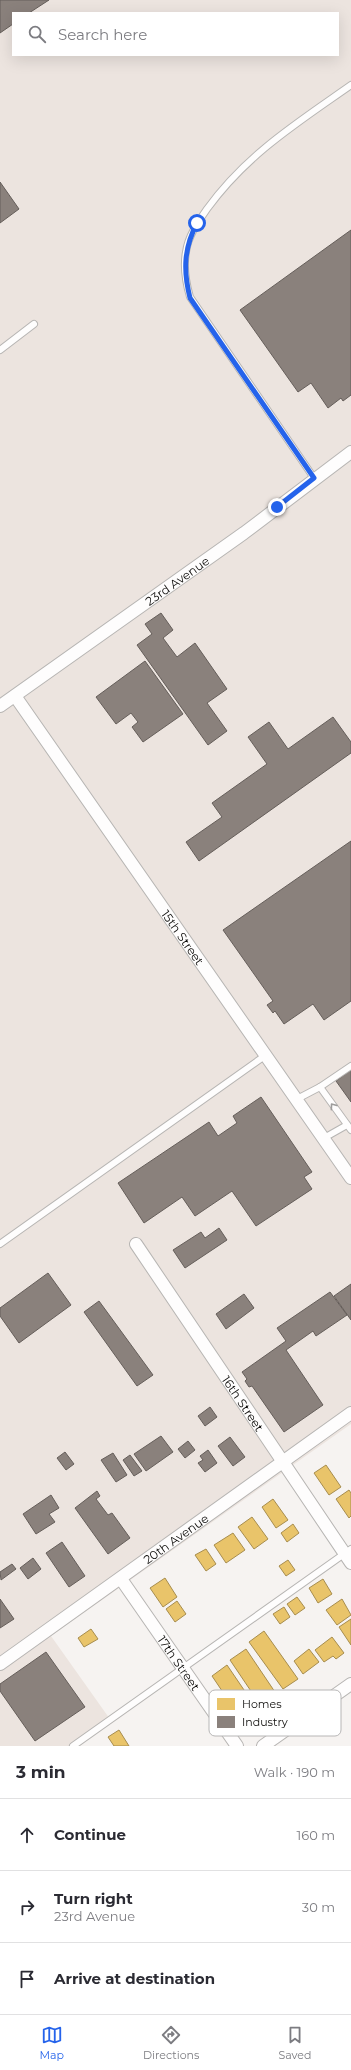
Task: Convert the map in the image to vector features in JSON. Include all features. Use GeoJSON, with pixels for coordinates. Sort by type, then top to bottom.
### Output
{"type":"FeatureCollection","features":[{"type":"Feature","properties":{"kind":"street","name":"23rd Avenue"},"geometry":{"type":"LineString","coordinates":[[0,706],[244,533],[314,478],[351,452]]}},
{"type":"Feature","properties":{"kind":"street","name":"15th Street"},"geometry":{"type":"LineString","coordinates":[[15,696],[351,1178]]}},
{"type":"Feature","properties":{"kind":"street","name":"16th Street"},"geometry":{"type":"LineString","coordinates":[[136,1244],[282,1462],[349,1555]]}},
{"type":"Feature","properties":{"kind":"street","name":"20th Avenue"},"geometry":{"type":"LineString","coordinates":[[0,1664],[121,1579],[351,1413]]}},
{"type":"Feature","properties":{"kind":"street","name":"17th Street"},"geometry":{"type":"LineString","coordinates":[[121,1579],[209,1706]]}},
{"type":"Feature","properties":{"kind":"street"},"geometry":{"type":"LineString","coordinates":[[341,1691],[351,1684]]}},
{"type":"Feature","properties":{"kind":"street","name":"17th Street"},"geometry":{"type":"LineString","coordinates":[[230,1736],[237,1746]]}},
{"type":"Feature","properties":{"kind":"street"},"geometry":{"type":"LineString","coordinates":[[262,1746],[276,1736]]}},
{"type":"Feature","properties":{"kind":"lane"},"geometry":{"type":"LineString","coordinates":[[314,478],[190,298],[185,269],[186,252],[197,223],[242,166],[265,146],[351,85]]}},
{"type":"Feature","properties":{"kind":"lane"},"geometry":{"type":"LineString","coordinates":[[0,350],[34,324]]}},
{"type":"Feature","properties":{"kind":"lane"},"geometry":{"type":"LineString","coordinates":[[0,1244],[266,1055]]}},
{"type":"Feature","properties":{"kind":"lane"},"geometry":{"type":"LineString","coordinates":[[297,1099],[320,1087],[351,1066]]}},
{"type":"Feature","properties":{"kind":"lane"},"geometry":{"type":"LineString","coordinates":[[320,1087],[351,1130]]}},
{"type":"Feature","properties":{"kind":"lane"},"geometry":{"type":"LineString","coordinates":[[324,1138],[347,1125]]}},
{"type":"Feature","properties":{"kind":"lane"},"geometry":{"type":"LineString","coordinates":[[72,1746],[182,1668],[349,1555]]}},
{"type":"Feature","properties":{"kind":"shaded area"},"geometry":{"type":"Polygon","coordinates":[[[0,0],[351,0],[351,1424],[51,1636],[112,1722],[78,1746],[0,1746],[0,0]]]}},
{"type":"Feature","properties":{"kind":"building: Homes"},"geometry":{"type":"Polygon","coordinates":[[[326,1465],[341,1487],[329,1495],[314,1473],[326,1465]]]}},
{"type":"Feature","properties":{"kind":"building: Homes"},"geometry":{"type":"Polygon","coordinates":[[[349,1490],[351,1493],[351,1516],[349,1518],[336,1499],[349,1490]]]}},
{"type":"Feature","properties":{"kind":"building: Homes"},"geometry":{"type":"Polygon","coordinates":[[[273,1499],[288,1520],[276,1528],[262,1507],[273,1499]]]}},
{"type":"Feature","properties":{"kind":"building: Homes"},"geometry":{"type":"Polygon","coordinates":[[[252,1517],[268,1539],[254,1549],[238,1527],[252,1517]]]}},
{"type":"Feature","properties":{"kind":"building: Homes"},"geometry":{"type":"Polygon","coordinates":[[[293,1524],[299,1533],[287,1542],[281,1533],[293,1524]]]}},
{"type":"Feature","properties":{"kind":"building: Homes"},"geometry":{"type":"Polygon","coordinates":[[[233,1533],[245,1550],[226,1563],[214,1545],[233,1533]]]}},
{"type":"Feature","properties":{"kind":"building: Homes"},"geometry":{"type":"Polygon","coordinates":[[[206,1549],[216,1564],[206,1571],[195,1555],[206,1549]]]}},
{"type":"Feature","properties":{"kind":"building: Homes"},"geometry":{"type":"Polygon","coordinates":[[[288,1560],[295,1570],[286,1576],[279,1566],[288,1560]]]}},
{"type":"Feature","properties":{"kind":"building: Homes"},"geometry":{"type":"Polygon","coordinates":[[[165,1578],[177,1597],[163,1607],[150,1588],[165,1578]]]}},
{"type":"Feature","properties":{"kind":"building: Homes"},"geometry":{"type":"Polygon","coordinates":[[[323,1579],[332,1594],[318,1603],[309,1588],[323,1579]]]}},
{"type":"Feature","properties":{"kind":"building: Homes"},"geometry":{"type":"Polygon","coordinates":[[[297,1597],[305,1608],[295,1615],[287,1604],[297,1597]]]}},
{"type":"Feature","properties":{"kind":"building: Homes"},"geometry":{"type":"Polygon","coordinates":[[[342,1599],[351,1615],[337,1625],[326,1610],[342,1599]]]}},
{"type":"Feature","properties":{"kind":"building: Homes"},"geometry":{"type":"Polygon","coordinates":[[[177,1601],[186,1614],[175,1622],[166,1609],[177,1601]]]}},
{"type":"Feature","properties":{"kind":"building: Homes"},"geometry":{"type":"Polygon","coordinates":[[[284,1607],[290,1617],[280,1624],[273,1614],[284,1607]]]}},
{"type":"Feature","properties":{"kind":"building: Homes"},"geometry":{"type":"Polygon","coordinates":[[[351,1619],[351,1645],[339,1627],[351,1619]]]}},
{"type":"Feature","properties":{"kind":"building: Homes"},"geometry":{"type":"Polygon","coordinates":[[[91,1629],[98,1639],[84,1647],[78,1638],[91,1629]]]}},
{"type":"Feature","properties":{"kind":"building: Homes"},"geometry":{"type":"Polygon","coordinates":[[[264,1631],[298,1679],[283,1689],[249,1642],[264,1631]]]}},
{"type":"Feature","properties":{"kind":"building: Homes"},"geometry":{"type":"Polygon","coordinates":[[[332,1637],[344,1653],[336,1659],[333,1656],[324,1662],[315,1650],[332,1637]]]}},
{"type":"Feature","properties":{"kind":"building: Homes"},"geometry":{"type":"Polygon","coordinates":[[[246,1649],[274,1690],[250,1690],[230,1660],[246,1649]]]}},
{"type":"Feature","properties":{"kind":"building: Homes"},"geometry":{"type":"Polygon","coordinates":[[[309,1649],[319,1662],[303,1674],[294,1661],[309,1649]]]}},
{"type":"Feature","properties":{"kind":"building: Homes"},"geometry":{"type":"Polygon","coordinates":[[[227,1665],[244,1690],[221,1690],[212,1676],[227,1665]]]}},
{"type":"Feature","properties":{"kind":"building: Homes"},"geometry":{"type":"Polygon","coordinates":[[[119,1730],[129,1746],[114,1746],[108,1737],[119,1730]]]}},
{"type":"Feature","properties":{"kind":"building: Industry"},"geometry":{"type":"Polygon","coordinates":[[[0,0],[49,0],[31,12],[12,12],[12,25],[0,33],[0,0]]]}},
{"type":"Feature","properties":{"kind":"building: Industry"},"geometry":{"type":"Polygon","coordinates":[[[0,182],[19,209],[0,223],[0,182]]]}},
{"type":"Feature","properties":{"kind":"building: Industry"},"geometry":{"type":"Polygon","coordinates":[[[351,230],[351,395],[343,401],[341,398],[328,408],[311,383],[298,392],[240,310],[351,230]]]}},
{"type":"Feature","properties":{"kind":"building: Industry"},"geometry":{"type":"Polygon","coordinates":[[[161,613],[173,630],[163,638],[177,657],[195,643],[227,689],[207,703],[227,731],[208,745],[137,645],[152,634],[145,624],[161,613]]]}},
{"type":"Feature","properties":{"kind":"building: Industry"},"geometry":{"type":"Polygon","coordinates":[[[145,661],[183,714],[143,742],[132,727],[138,722],[131,713],[116,724],[96,697],[145,661]]]}},
{"type":"Feature","properties":{"kind":"building: Industry"},"geometry":{"type":"Polygon","coordinates":[[[333,717],[351,742],[351,753],[199,861],[186,842],[222,817],[212,803],[267,764],[248,737],[269,722],[288,749],[333,717]]]}},
{"type":"Feature","properties":{"kind":"building: Industry"},"geometry":{"type":"Polygon","coordinates":[[[351,841],[351,1001],[324,1020],[313,1004],[284,1024],[275,1011],[273,1013],[267,1005],[273,1001],[223,930],[351,841]]]}},
{"type":"Feature","properties":{"kind":"building: Industry"},"geometry":{"type":"Polygon","coordinates":[[[351,1070],[351,1102],[336,1081],[351,1070]]]}},
{"type":"Feature","properties":{"kind":"building: Industry"},"geometry":{"type":"Polygon","coordinates":[[[261,1097],[312,1172],[304,1177],[312,1189],[256,1226],[232,1191],[195,1216],[182,1197],[144,1223],[118,1183],[209,1122],[218,1136],[237,1123],[233,1116],[261,1097]]]}},
{"type":"Feature","properties":{"kind":"building: Industry"},"geometry":{"type":"Polygon","coordinates":[[[219,1228],[227,1240],[185,1268],[173,1250],[201,1232],[205,1238],[219,1228]]]}},
{"type":"Feature","properties":{"kind":"building: Industry"},"geometry":{"type":"Polygon","coordinates":[[[48,1273],[71,1305],[19,1343],[0,1316],[0,1308],[48,1273]]]}},
{"type":"Feature","properties":{"kind":"building: Industry"},"geometry":{"type":"Polygon","coordinates":[[[351,1284],[351,1320],[334,1296],[351,1284]]]}},
{"type":"Feature","properties":{"kind":"building: Industry"},"geometry":{"type":"Polygon","coordinates":[[[330,1292],[347,1315],[316,1336],[313,1331],[286,1350],[323,1405],[284,1432],[252,1386],[249,1387],[245,1381],[247,1379],[242,1372],[286,1341],[277,1328],[330,1292]]]}},
{"type":"Feature","properties":{"kind":"building: Industry"},"geometry":{"type":"Polygon","coordinates":[[[244,1294],[254,1308],[226,1329],[216,1314],[244,1294]]]}},
{"type":"Feature","properties":{"kind":"building: Industry"},"geometry":{"type":"Polygon","coordinates":[[[99,1301],[153,1375],[137,1386],[84,1312],[99,1301]]]}},
{"type":"Feature","properties":{"kind":"building: Industry"},"geometry":{"type":"Polygon","coordinates":[[[210,1407],[217,1417],[205,1426],[198,1416],[210,1407]]]}},
{"type":"Feature","properties":{"kind":"building: Industry"},"geometry":{"type":"Polygon","coordinates":[[[161,1436],[173,1452],[146,1471],[134,1454],[161,1436]]]}},
{"type":"Feature","properties":{"kind":"building: Industry"},"geometry":{"type":"Polygon","coordinates":[[[230,1437],[245,1457],[233,1466],[218,1446],[230,1437]]]}},
{"type":"Feature","properties":{"kind":"building: Industry"},"geometry":{"type":"Polygon","coordinates":[[[188,1441],[195,1450],[185,1458],[178,1449],[188,1441]]]}},
{"type":"Feature","properties":{"kind":"building: Industry"},"geometry":{"type":"Polygon","coordinates":[[[208,1450],[217,1463],[205,1472],[198,1463],[203,1460],[200,1456],[208,1450]]]}},
{"type":"Feature","properties":{"kind":"building: Industry"},"geometry":{"type":"Polygon","coordinates":[[[65,1452],[74,1464],[66,1470],[57,1458],[65,1452]]]}},
{"type":"Feature","properties":{"kind":"building: Industry"},"geometry":{"type":"Polygon","coordinates":[[[113,1453],[127,1475],[116,1482],[101,1460],[113,1453]]]}},
{"type":"Feature","properties":{"kind":"building: Industry"},"geometry":{"type":"Polygon","coordinates":[[[130,1455],[142,1471],[134,1476],[123,1460],[130,1455]]]}},
{"type":"Feature","properties":{"kind":"building: Industry"},"geometry":{"type":"Polygon","coordinates":[[[97,1491],[100,1496],[96,1499],[108,1515],[112,1513],[130,1538],[108,1554],[75,1508],[97,1491]]]}},
{"type":"Feature","properties":{"kind":"building: Industry"},"geometry":{"type":"Polygon","coordinates":[[[51,1495],[59,1508],[49,1514],[55,1522],[36,1534],[23,1514],[51,1495]]]}},
{"type":"Feature","properties":{"kind":"building: Industry"},"geometry":{"type":"Polygon","coordinates":[[[62,1542],[85,1576],[69,1587],[46,1553],[62,1542]]]}},
{"type":"Feature","properties":{"kind":"building: Industry"},"geometry":{"type":"Polygon","coordinates":[[[33,1558],[41,1569],[28,1579],[20,1568],[33,1558]]]}},
{"type":"Feature","properties":{"kind":"building: Industry"},"geometry":{"type":"Polygon","coordinates":[[[12,1564],[16,1569],[1,1580],[0,1572],[12,1564]]]}},
{"type":"Feature","properties":{"kind":"building: Industry"},"geometry":{"type":"Polygon","coordinates":[[[0,1599],[14,1619],[0,1628],[0,1599]]]}},
{"type":"Feature","properties":{"kind":"building: Industry"},"geometry":{"type":"Polygon","coordinates":[[[46,1652],[85,1707],[35,1741],[0,1691],[0,1684],[46,1652]]]}},
{"type":"Feature","properties":{"kind":"route"},"geometry":{"type":"LineString","coordinates":[[197,223],[190,237],[186,252],[186,284],[190,298],[314,478],[277,507]]}}]}
